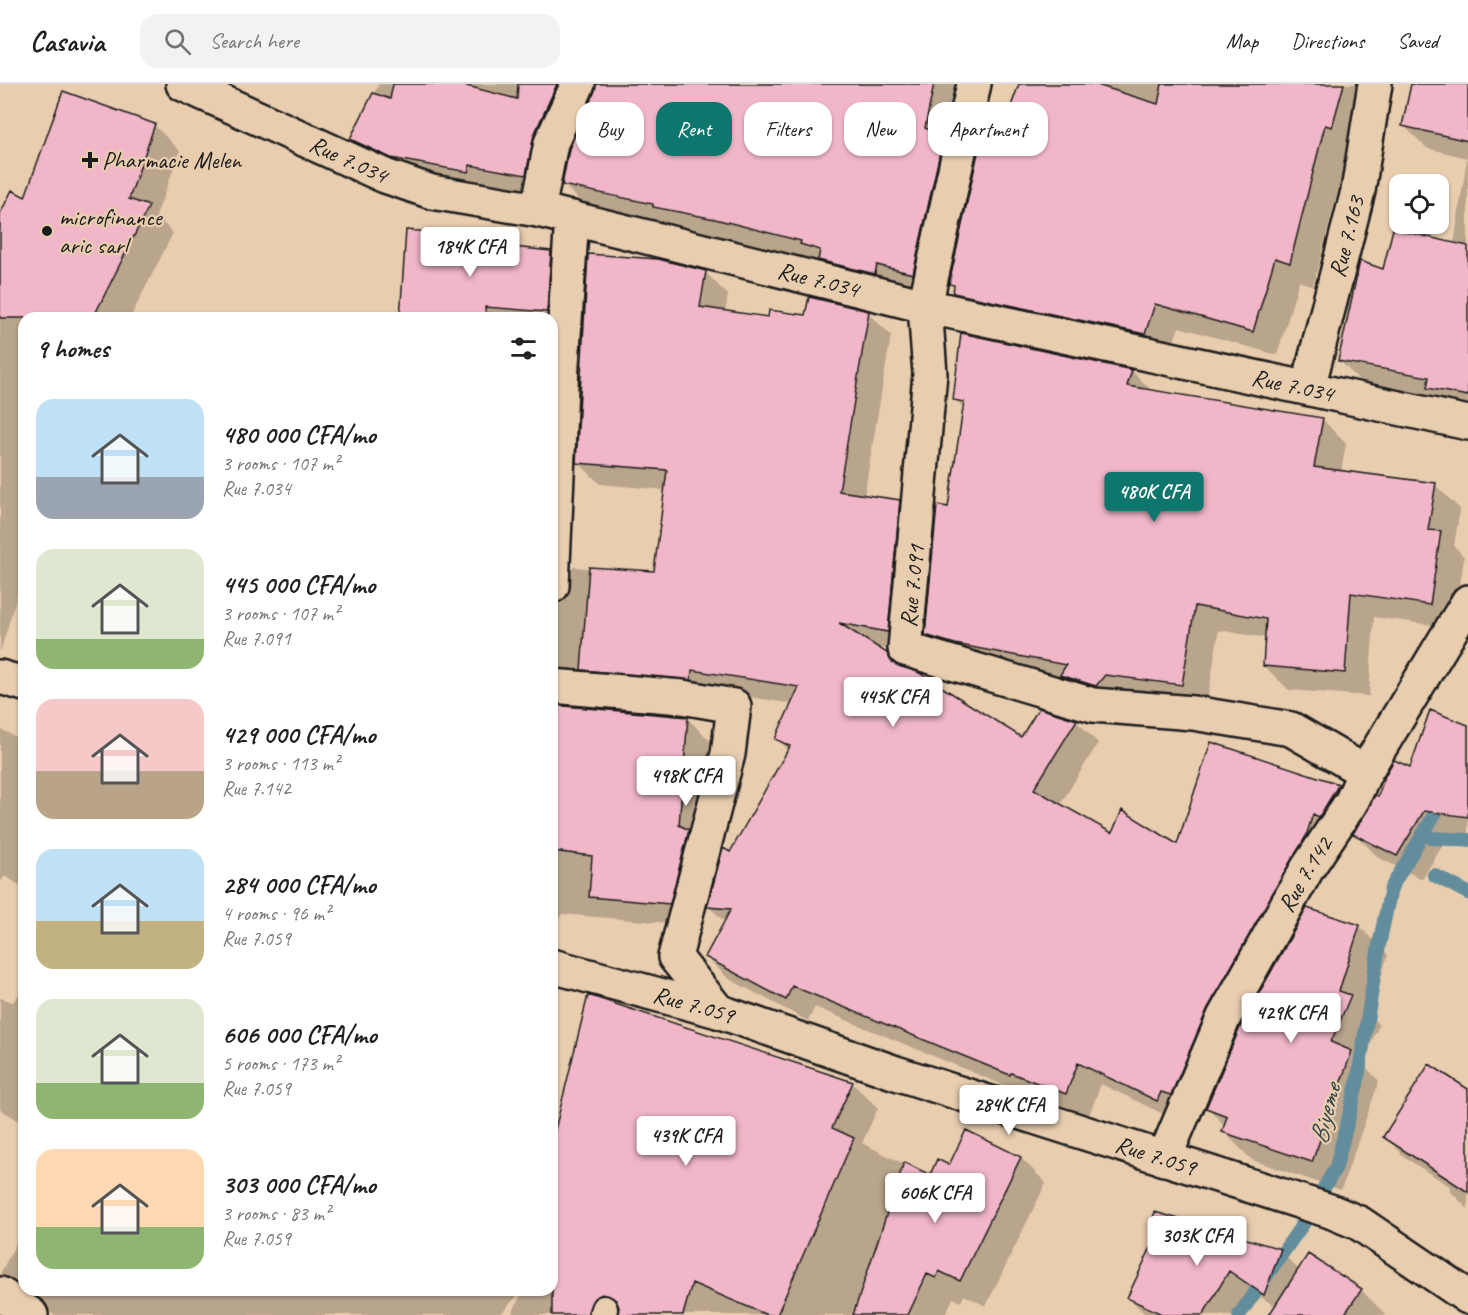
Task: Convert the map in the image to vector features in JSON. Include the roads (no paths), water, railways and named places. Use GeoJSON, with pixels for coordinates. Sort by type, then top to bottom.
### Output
{"type":"FeatureCollection","features":[{"type":"Feature","properties":{"kind":"street","name":"Rue 7.034"},"geometry":{"type":"LineString","coordinates":[[183,84],[385,176],[432,192],[538,210],[925,306],[1468,423]]}},
{"type":"Feature","properties":{"kind":"street"},"geometry":{"type":"LineString","coordinates":[[538,210],[550,143],[578,84]]}},
{"type":"Feature","properties":{"kind":"street","name":"Rue 7.091"},"geometry":{"type":"LineString","coordinates":[[974,84],[925,306],[930,374],[905,649],[1093,705],[1193,713],[1291,729],[1365,772]]}},
{"type":"Feature","properties":{"kind":"street","name":"Rue 7.163"},"geometry":{"type":"LineString","coordinates":[[1308,388],[1358,191],[1375,84]]}},
{"type":"Feature","properties":{"kind":"street"},"geometry":{"type":"LineString","coordinates":[[558,453],[573,218]]}},
{"type":"Feature","properties":{"kind":"street","name":"Rue 7.142"},"geometry":{"type":"LineString","coordinates":[[1164,1159],[1224,1017],[1307,869],[1352,801],[1365,772],[1468,602]]}},
{"type":"Feature","properties":{"kind":"street"},"geometry":{"type":"LineString","coordinates":[[0,677],[18,682]]}},
{"type":"Feature","properties":{"kind":"street"},"geometry":{"type":"LineString","coordinates":[[558,687],[682,697],[734,706],[728,754],[675,957],[717,1011]]}},
{"type":"Feature","properties":{"kind":"street","name":"Rue 7.059"},"geometry":{"type":"LineString","coordinates":[[558,968],[717,1011],[896,1074],[1330,1211],[1359,1223],[1468,1297]]}},
{"type":"Feature","properties":{"kind":"street"},"geometry":{"type":"LineString","coordinates":[[0,1294],[31,1315]]}},
{"type":"Feature","properties":{"kind":"waterway","name":"Biyeme"},"geometry":{"type":"LineString","coordinates":[[1239,1315],[1305,1221],[1336,1167],[1357,1084],[1379,945],[1391,888],[1445,797]]}},
{"type":"Feature","properties":{"kind":"waterway"},"geometry":{"type":"LineString","coordinates":[[1432,838],[1468,840]]}},
{"type":"Feature","properties":{"kind":"waterway"},"geometry":{"type":"LineString","coordinates":[[1434,875],[1468,893]]}},
{"type":"Feature","properties":{"kind":"place","name":"Pharmacie Melen"},"geometry":{"type":"Point","coordinates":[90,160]}},
{"type":"Feature","properties":{"kind":"place","name":"microfinance aric sarl"},"geometry":{"type":"Point","coordinates":[47,231]}}]}
